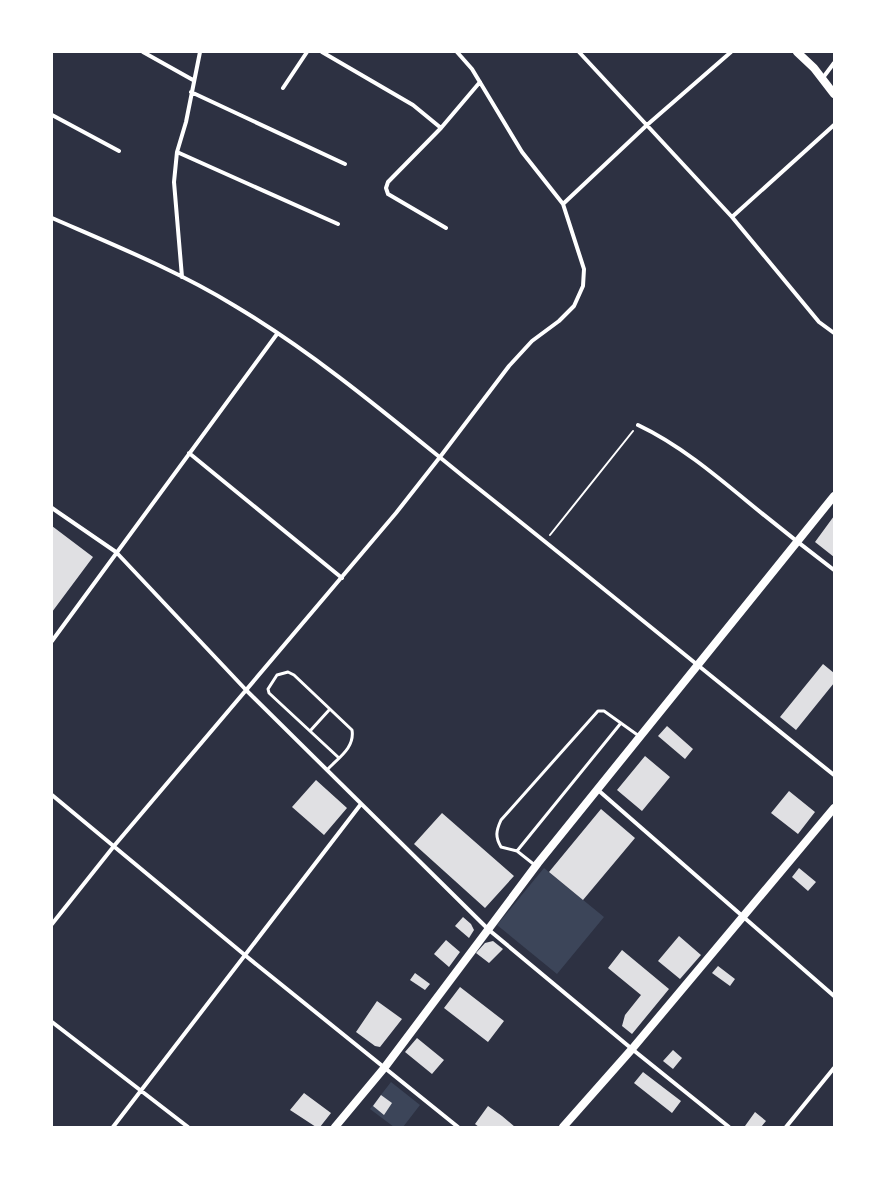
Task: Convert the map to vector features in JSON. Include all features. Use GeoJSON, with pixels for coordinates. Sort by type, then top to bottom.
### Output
{"type":"FeatureCollection","features":[{"type":"Feature","properties":{"kind":"main road"},"geometry":{"type":"LineString","coordinates":[[797,52],[834,94]]}},
{"type":"Feature","properties":{"kind":"main road"},"geometry":{"type":"LineString","coordinates":[[335,1127],[385,1066],[536,866],[641,738],[834,496]]}},
{"type":"Feature","properties":{"kind":"main road"},"geometry":{"type":"LineString","coordinates":[[563,1127],[632,1049],[834,808]]}},
{"type":"Feature","properties":{"kind":"street"},"geometry":{"type":"LineString","coordinates":[[143,52],[193,80]]}},
{"type":"Feature","properties":{"kind":"street"},"geometry":{"type":"LineString","coordinates":[[182,277],[174,182],[177,152],[186,122],[193,80],[200,52]]}},
{"type":"Feature","properties":{"kind":"street"},"geometry":{"type":"LineString","coordinates":[[284,88],[307,52]]}},
{"type":"Feature","properties":{"kind":"street"},"geometry":{"type":"LineString","coordinates":[[322,52],[413,105],[441,128]]}},
{"type":"Feature","properties":{"kind":"street"},"geometry":{"type":"LineString","coordinates":[[52,924],[114,846],[342,578],[440,458],[509,366],[532,342],[559,321],[574,306],[583,286],[584,268],[563,204],[522,152],[472,69],[457,52]]}},
{"type":"Feature","properties":{"kind":"street"},"geometry":{"type":"LineString","coordinates":[[579,52],[732,217],[819,322],[834,333]]}},
{"type":"Feature","properties":{"kind":"street"},"geometry":{"type":"LineString","coordinates":[[563,204],[647,125],[731,52]]}},
{"type":"Feature","properties":{"kind":"street"},"geometry":{"type":"LineString","coordinates":[[822,79],[834,63]]}},
{"type":"Feature","properties":{"kind":"street"},"geometry":{"type":"LineString","coordinates":[[446,228],[388,194],[386,188],[388,182],[441,128],[480,82]]}},
{"type":"Feature","properties":{"kind":"street"},"geometry":{"type":"LineString","coordinates":[[191,92],[345,164]]}},
{"type":"Feature","properties":{"kind":"street"},"geometry":{"type":"LineString","coordinates":[[52,115],[119,151]]}},
{"type":"Feature","properties":{"kind":"street"},"geometry":{"type":"LineString","coordinates":[[732,217],[834,125]]}},
{"type":"Feature","properties":{"kind":"street"},"geometry":{"type":"LineString","coordinates":[[177,152],[338,224]]}},
{"type":"Feature","properties":{"kind":"street"},"geometry":{"type":"LineString","coordinates":[[52,218],[182,277],[236,306],[341,378],[834,775]]}},
{"type":"Feature","properties":{"kind":"street"},"geometry":{"type":"LineString","coordinates":[[52,641],[277,334]]}},
{"type":"Feature","properties":{"kind":"street"},"geometry":{"type":"LineString","coordinates":[[638,425],[660,435],[711,472],[798,543],[834,570]]}},
{"type":"Feature","properties":{"kind":"street"},"geometry":{"type":"LineString","coordinates":[[189,453],[342,578]]}},
{"type":"Feature","properties":{"kind":"street"},"geometry":{"type":"LineString","coordinates":[[52,508],[116,552],[247,691],[488,930],[729,1127]]}},
{"type":"Feature","properties":{"kind":"street"},"geometry":{"type":"LineString","coordinates":[[598,790],[834,996]]}},
{"type":"Feature","properties":{"kind":"street"},"geometry":{"type":"LineString","coordinates":[[52,795],[246,956],[385,1066],[458,1127]]}},
{"type":"Feature","properties":{"kind":"street"},"geometry":{"type":"LineString","coordinates":[[113,1127],[246,956],[361,804]]}},
{"type":"Feature","properties":{"kind":"street"},"geometry":{"type":"LineString","coordinates":[[52,1022],[188,1127]]}},
{"type":"Feature","properties":{"kind":"street"},"geometry":{"type":"LineString","coordinates":[[786,1127],[834,1068]]}},
{"type":"Feature","properties":{"kind":"lane"},"geometry":{"type":"LineString","coordinates":[[327,770],[339,758],[350,746],[353,737],[352,730],[294,674],[288,672],[278,675],[268,689],[269,693],[339,758]]}},
{"type":"Feature","properties":{"kind":"lane"},"geometry":{"type":"LineString","coordinates":[[310,730],[330,709]]}},
{"type":"Feature","properties":{"kind":"lane"},"geometry":{"type":"LineString","coordinates":[[536,866],[516,851],[501,847],[497,840],[496,831],[501,820],[598,711],[604,711],[641,738]]}},
{"type":"Feature","properties":{"kind":"lane"},"geometry":{"type":"LineString","coordinates":[[516,851],[621,723]]}},
{"type":"Feature","properties":{"kind":"path"},"geometry":{"type":"LineString","coordinates":[[545,541],[638,425]]}},
{"type":"Feature","properties":{"kind":"shaded area"},"geometry":{"type":"Polygon","coordinates":[[[544,868],[604,917],[557,974],[497,925],[544,868]]]}},
{"type":"Feature","properties":{"kind":"shaded area"},"geometry":{"type":"Polygon","coordinates":[[[391,1082],[420,1105],[403,1127],[394,1127],[370,1109],[391,1082]]]}},
{"type":"Feature","properties":{"kind":"building"},"geometry":{"type":"Polygon","coordinates":[[[834,516],[834,557],[815,542],[834,516]]]}},
{"type":"Feature","properties":{"kind":"building"},"geometry":{"type":"Polygon","coordinates":[[[52,526],[93,557],[52,612],[52,526]]]}},
{"type":"Feature","properties":{"kind":"building"},"geometry":{"type":"Polygon","coordinates":[[[823,664],[834,673],[834,683],[796,730],[780,717],[823,664]]]}},
{"type":"Feature","properties":{"kind":"building"},"geometry":{"type":"Polygon","coordinates":[[[667,726],[693,749],[685,759],[658,736],[667,726]]]}},
{"type":"Feature","properties":{"kind":"building"},"geometry":{"type":"Polygon","coordinates":[[[645,756],[670,777],[642,811],[617,790],[645,756]]]}},
{"type":"Feature","properties":{"kind":"building"},"geometry":{"type":"Polygon","coordinates":[[[316,780],[347,808],[324,835],[292,807],[316,780]]]}},
{"type":"Feature","properties":{"kind":"building"},"geometry":{"type":"Polygon","coordinates":[[[789,791],[815,812],[798,834],[771,813],[789,791]]]}},
{"type":"Feature","properties":{"kind":"building"},"geometry":{"type":"Polygon","coordinates":[[[601,809],[635,838],[583,900],[549,872],[601,809]]]}},
{"type":"Feature","properties":{"kind":"building"},"geometry":{"type":"Polygon","coordinates":[[[442,813],[514,876],[485,908],[414,844],[442,813]]]}},
{"type":"Feature","properties":{"kind":"building"},"geometry":{"type":"Polygon","coordinates":[[[799,868],[816,882],[808,891],[792,877],[799,868]]]}},
{"type":"Feature","properties":{"kind":"building"},"geometry":{"type":"Polygon","coordinates":[[[463,917],[471,924],[474,930],[469,938],[455,926],[463,917]]]}},
{"type":"Feature","properties":{"kind":"building"},"geometry":{"type":"Polygon","coordinates":[[[679,936],[701,955],[680,979],[658,961],[679,936]]]}},
{"type":"Feature","properties":{"kind":"building"},"geometry":{"type":"Polygon","coordinates":[[[446,940],[460,952],[449,967],[434,954],[446,940]]]}},
{"type":"Feature","properties":{"kind":"building"},"geometry":{"type":"Polygon","coordinates":[[[493,941],[503,949],[489,963],[476,953],[485,943],[493,941]]]}},
{"type":"Feature","properties":{"kind":"building"},"geometry":{"type":"Polygon","coordinates":[[[622,950],[669,989],[632,1034],[622,1026],[625,1015],[641,995],[608,968],[622,950]]]}},
{"type":"Feature","properties":{"kind":"building"},"geometry":{"type":"Polygon","coordinates":[[[718,966],[735,979],[730,986],[712,973],[718,966]]]}},
{"type":"Feature","properties":{"kind":"building"},"geometry":{"type":"Polygon","coordinates":[[[415,973],[430,984],[425,990],[410,980],[415,973]]]}},
{"type":"Feature","properties":{"kind":"building"},"geometry":{"type":"Polygon","coordinates":[[[460,987],[504,1021],[488,1042],[444,1008],[460,987]]]}},
{"type":"Feature","properties":{"kind":"building"},"geometry":{"type":"Polygon","coordinates":[[[377,1001],[402,1019],[380,1047],[375,1046],[356,1032],[377,1001]]]}},
{"type":"Feature","properties":{"kind":"building"},"geometry":{"type":"Polygon","coordinates":[[[417,1038],[444,1060],[432,1074],[405,1052],[417,1038]]]}},
{"type":"Feature","properties":{"kind":"building"},"geometry":{"type":"Polygon","coordinates":[[[673,1050],[682,1058],[673,1069],[663,1061],[673,1050]]]}},
{"type":"Feature","properties":{"kind":"building"},"geometry":{"type":"Polygon","coordinates":[[[643,1072],[681,1101],[672,1113],[634,1083],[643,1072]]]}},
{"type":"Feature","properties":{"kind":"building"},"geometry":{"type":"Polygon","coordinates":[[[304,1093],[331,1113],[320,1127],[316,1127],[290,1110],[304,1093]]]}},
{"type":"Feature","properties":{"kind":"building"},"geometry":{"type":"Polygon","coordinates":[[[381,1095],[392,1103],[384,1115],[373,1106],[381,1095]]]}},
{"type":"Feature","properties":{"kind":"building"},"geometry":{"type":"Polygon","coordinates":[[[488,1106],[515,1127],[479,1127],[475,1124],[488,1106]]]}},
{"type":"Feature","properties":{"kind":"building"},"geometry":{"type":"Polygon","coordinates":[[[755,1112],[766,1121],[761,1127],[746,1127],[745,1126],[755,1112]]]}}]}
